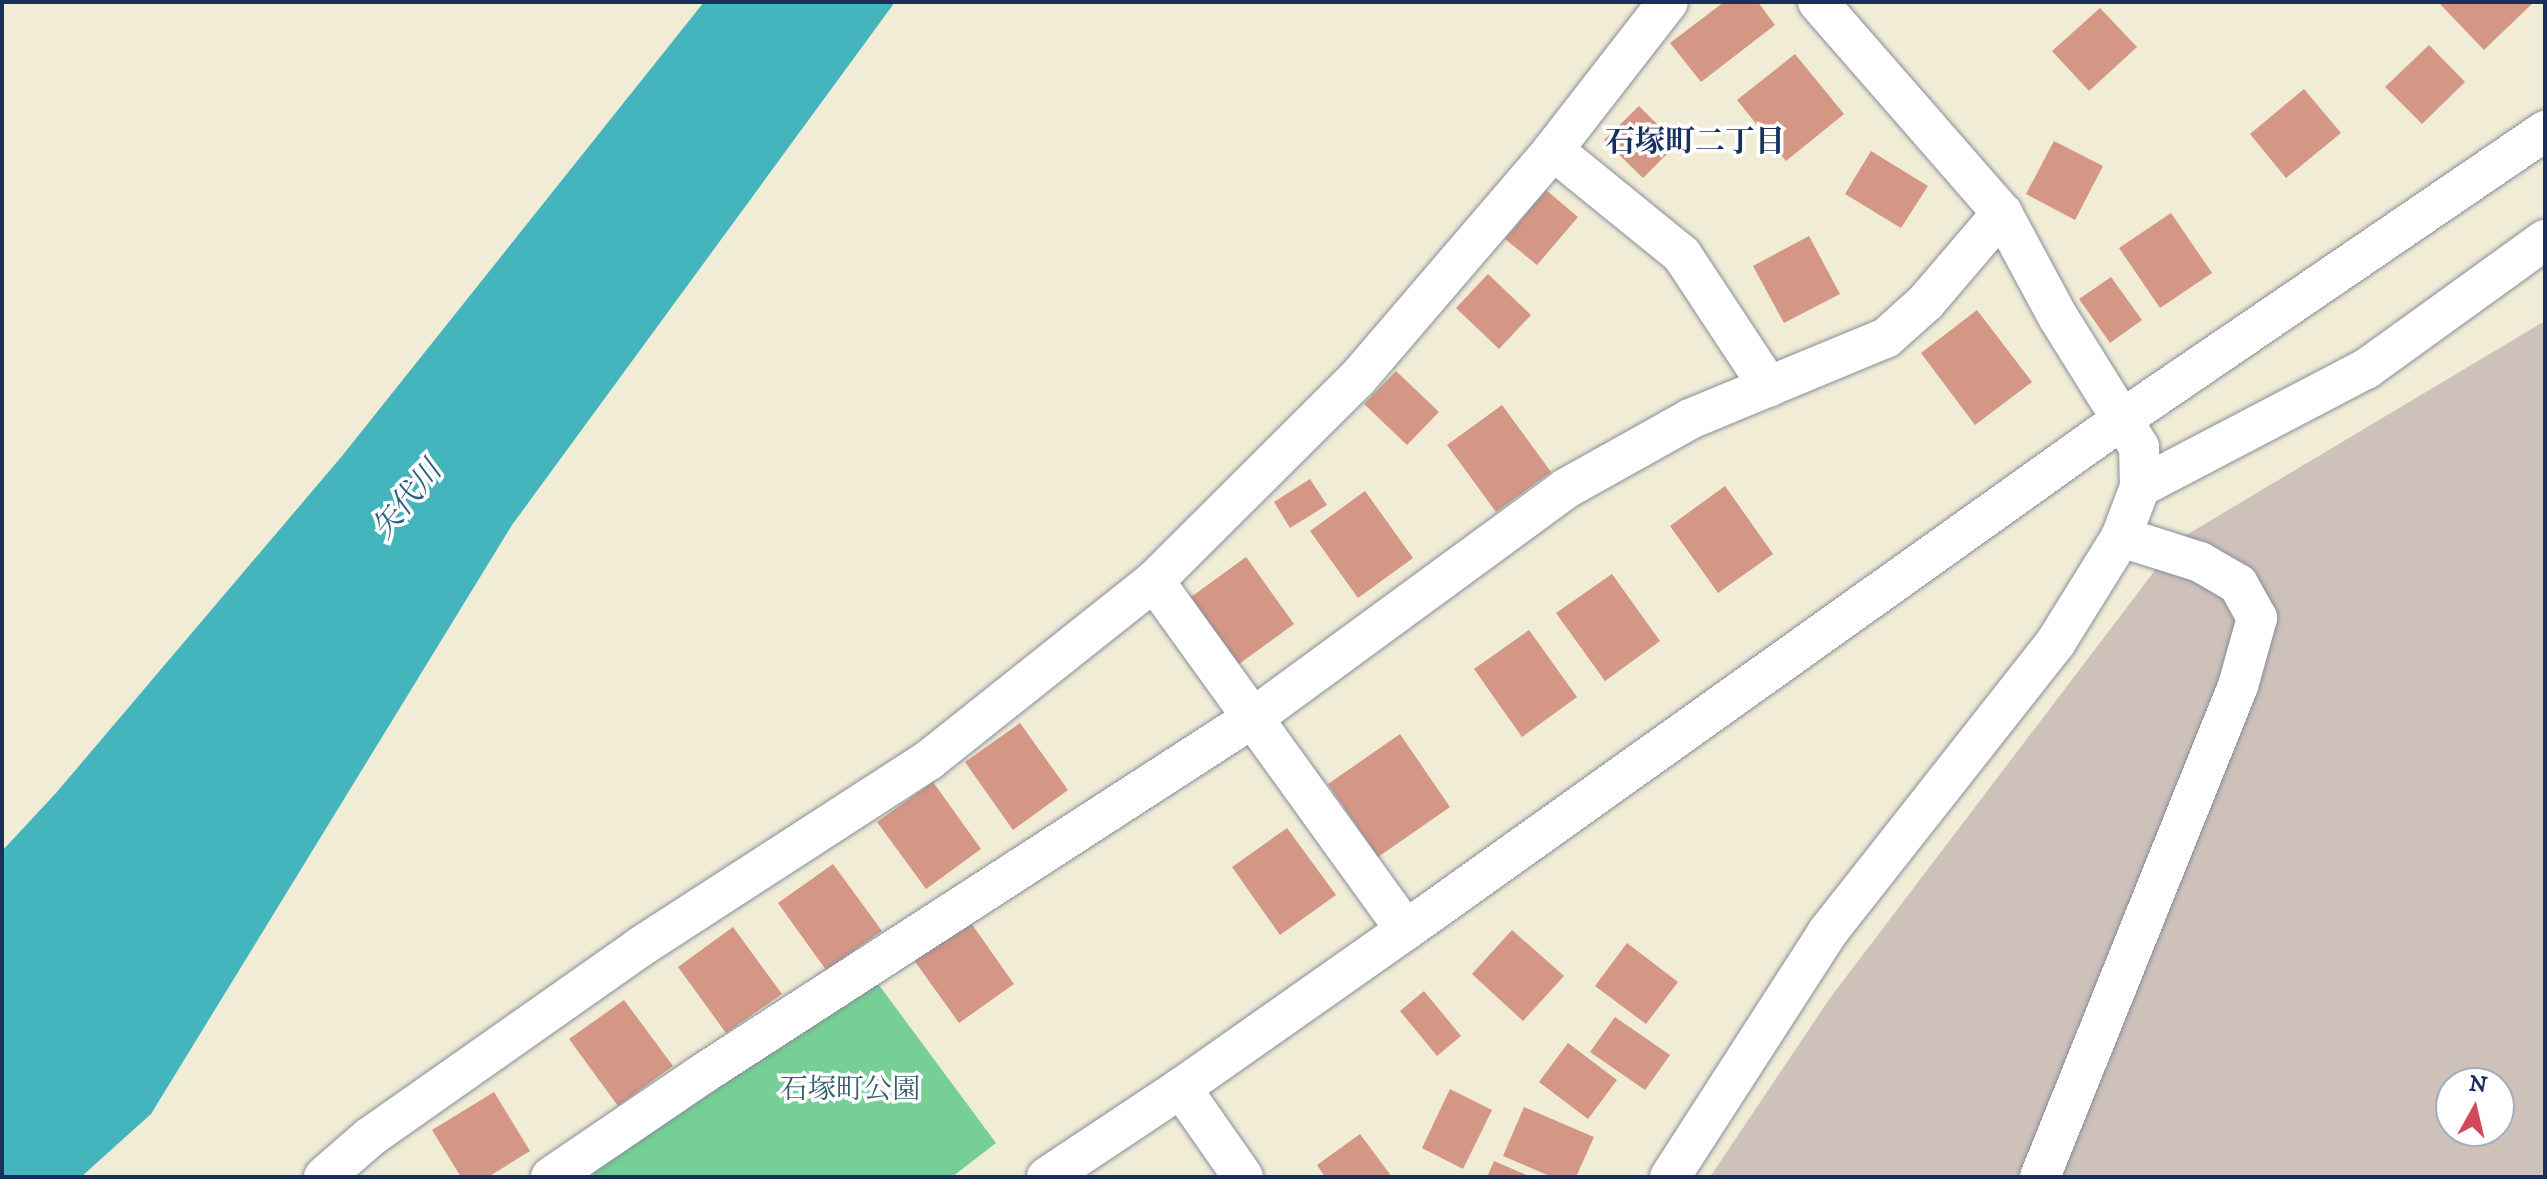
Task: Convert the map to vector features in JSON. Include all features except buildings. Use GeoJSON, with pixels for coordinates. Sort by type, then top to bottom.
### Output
{"type":"FeatureCollection","features":[{"type":"Feature","properties":{"kind":"street"},"geometry":{"type":"LineString","coordinates":[[324,1177],[370,1137],[640,947],[929,760],[1154,581],[1357,379],[1553,150],[1668,2]]}},
{"type":"Feature","properties":{"kind":"street"},"geometry":{"type":"LineString","coordinates":[[1670,1177],[1827,933],[2056,642],[2121,537],[2140,487],[2139,447],[2124,418],[2058,317],[2002,213],[1818,2]]}},
{"type":"Feature","properties":{"kind":"street"},"geometry":{"type":"LineString","coordinates":[[1047,1177],[1181,1088],[1406,930],[2124,418],[2545,131]]}},
{"type":"Feature","properties":{"kind":"street"},"geometry":{"type":"LineString","coordinates":[[1553,150],[1682,255],[1769,387]]}},
{"type":"Feature","properties":{"kind":"street"},"geometry":{"type":"LineString","coordinates":[[551,1177],[717,1064],[1254,717],[1565,489],[1690,419],[1886,338],[1926,302],[2002,213]]}},
{"type":"Feature","properties":{"kind":"street"},"geometry":{"type":"LineString","coordinates":[[2140,487],[2366,369],[2545,240]]}},
{"type":"Feature","properties":{"kind":"street"},"geometry":{"type":"LineString","coordinates":[[2040,1177],[2238,686],[2257,618],[2238,584],[2200,562],[2121,537]]}},
{"type":"Feature","properties":{"kind":"street"},"geometry":{"type":"LineString","coordinates":[[1154,581],[1406,930]]}},
{"type":"Feature","properties":{"kind":"street"},"geometry":{"type":"LineString","coordinates":[[1181,1088],[1243,1177]]}},
{"type":"Feature","properties":{"kind":"shaded area"},"geometry":{"type":"Polygon","coordinates":[[[2545,321],[2545,1177],[1710,1177],[1830,998],[2178,540],[2545,321]]]}},
{"type":"Feature","properties":{"kind":"green space","name":"石塚町公園"},"geometry":{"type":"Polygon","coordinates":[[[870,973],[996,1143],[952,1177],[595,1177],[588,1166],[870,973]]]}},
{"type":"Feature","properties":{"kind":"water","name":"矢代川"},"geometry":{"type":"Polygon","coordinates":[[[704,2],[895,2],[512,525],[151,1114],[81,1177],[2,1177],[2,851],[56,793],[342,456],[704,2]]]}},
{"type":"Feature","properties":{"kind":"district","name":"石塚町二丁目"},"geometry":{"type":"Point","coordinates":[1695,143]}}]}
